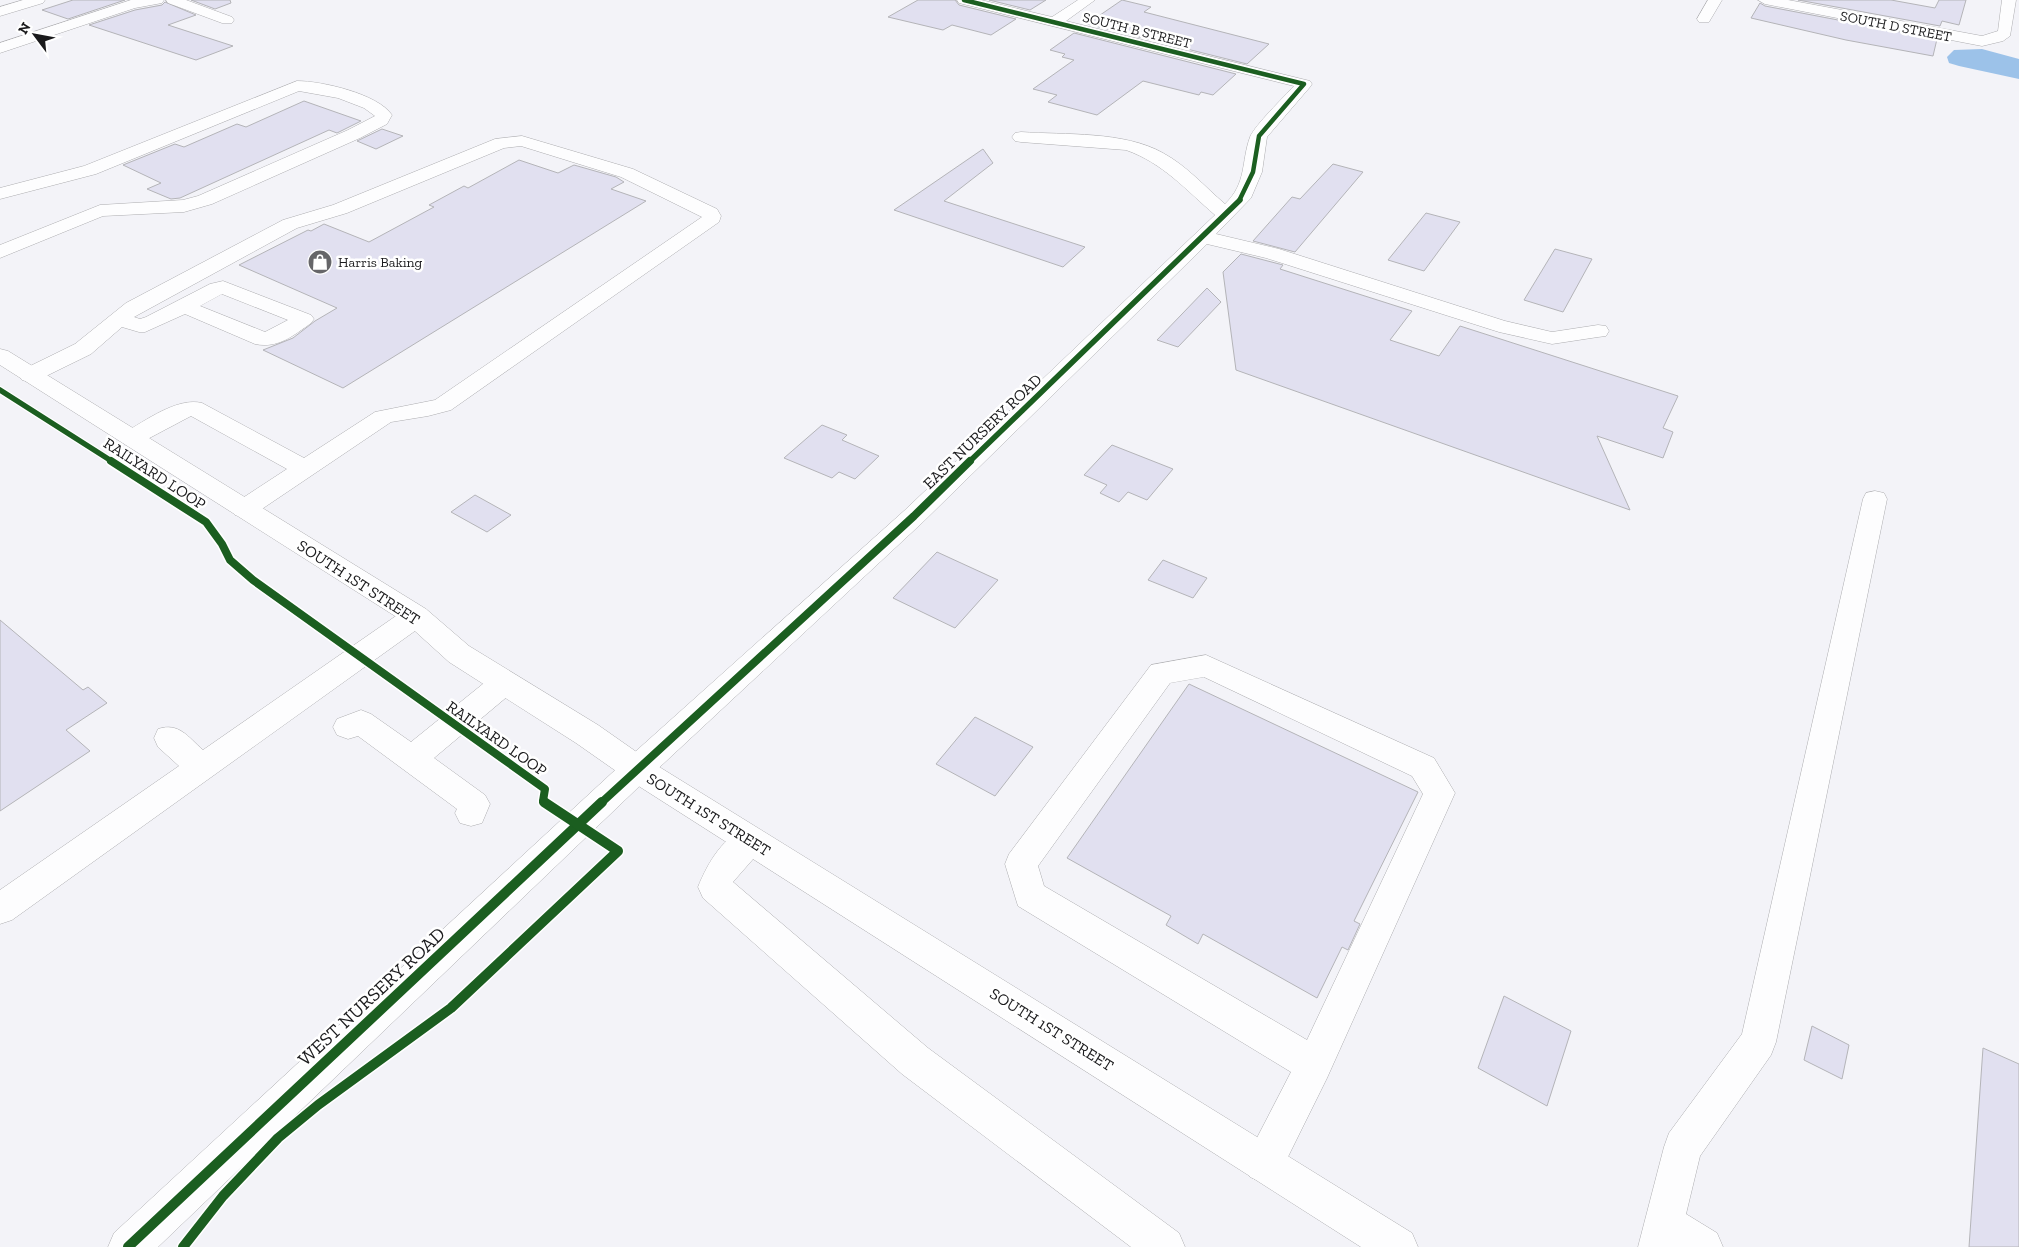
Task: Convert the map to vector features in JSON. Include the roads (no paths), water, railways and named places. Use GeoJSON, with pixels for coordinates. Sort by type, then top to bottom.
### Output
{"type":"FeatureCollection","features":[{"type":"Feature","properties":{"kind":"street"},"geometry":{"type":"LineString","coordinates":[[0,12],[38,0]]}},
{"type":"Feature","properties":{"kind":"street"},"geometry":{"type":"LineString","coordinates":[[0,48],[132,4],[157,0]]}},
{"type":"Feature","properties":{"kind":"street"},"geometry":{"type":"LineString","coordinates":[[173,0],[227,20]]}},
{"type":"Feature","properties":{"kind":"street","name":"SOUTH B STREET"},"geometry":{"type":"LineString","coordinates":[[964,0],[1304,84]]}},
{"type":"Feature","properties":{"kind":"street"},"geometry":{"type":"LineString","coordinates":[[1055,22],[1088,0]]}},
{"type":"Feature","properties":{"kind":"street"},"geometry":{"type":"LineString","coordinates":[[1704,19],[1716,0]]}},
{"type":"Feature","properties":{"kind":"street","name":"SOUTH D STREET"},"geometry":{"type":"LineString","coordinates":[[1765,0],[1963,39],[1982,41],[1998,38],[2005,33],[2009,0]]}},
{"type":"Feature","properties":{"kind":"street","name":"EAST NURSERY ROAD"},"geometry":{"type":"LineString","coordinates":[[637,768],[914,516],[1226,215],[1242,198],[1253,172],[1259,136],[1304,84]]}},
{"type":"Feature","properties":{"kind":"street"},"geometry":{"type":"LineString","coordinates":[[0,194],[90,170],[296,86],[308,85],[366,103],[381,110],[384,115],[381,120],[205,200],[184,206],[100,211],[0,252]]}},
{"type":"Feature","properties":{"kind":"street"},"geometry":{"type":"LineString","coordinates":[[1021,137],[1128,145],[1144,150],[1176,168],[1226,215]]}},
{"type":"Feature","properties":{"kind":"street"},"geometry":{"type":"LineString","coordinates":[[30,375],[83,349],[133,307],[290,224],[340,209],[501,143],[522,141],[627,173],[710,213],[712,216],[710,222],[443,405],[431,410],[406,412],[383,418],[244,509]]}},
{"type":"Feature","properties":{"kind":"street"},"geometry":{"type":"LineString","coordinates":[[1203,237],[1272,253],[1498,326],[1552,338],[1598,331]]}},
{"type":"Feature","properties":{"kind":"street"},"geometry":{"type":"LineString","coordinates":[[120,318],[138,326],[144,326],[217,288],[228,287],[304,319],[274,338],[263,339],[183,306]]}},
{"type":"Feature","properties":{"kind":"street","name":"SOUTH 1ST STREET"},"geometry":{"type":"LineString","coordinates":[[0,356],[416,616],[459,654],[637,768],[1398,1247]]}},
{"type":"Feature","properties":{"kind":"street"},"geometry":{"type":"LineString","coordinates":[[132,438],[185,410],[194,408],[306,469]]}},
{"type":"Feature","properties":{"kind":"street"},"geometry":{"type":"LineString","coordinates":[[1703,1247],[1661,1236],[1683,1147],[1758,1042],[1875,499]]}},
{"type":"Feature","properties":{"kind":"street"},"geometry":{"type":"LineString","coordinates":[[0,909],[416,616]]}},
{"type":"Feature","properties":{"kind":"street"},"geometry":{"type":"LineString","coordinates":[[1264,1163],[1314,1065],[1439,793],[1423,767],[1206,666],[1161,673],[1021,864],[1030,895],[1314,1065]]}},
{"type":"Feature","properties":{"kind":"street"},"geometry":{"type":"LineString","coordinates":[[412,758],[504,682]]}},
{"type":"Feature","properties":{"kind":"street"},"geometry":{"type":"LineString","coordinates":[[348,727],[361,722],[474,804],[471,813]]}},
{"type":"Feature","properties":{"kind":"street"},"geometry":{"type":"LineString","coordinates":[[169,738],[201,767]]}},
{"type":"Feature","properties":{"kind":"street","name":"WEST NURSERY ROAD"},"geometry":{"type":"LineString","coordinates":[[128,1247],[637,768]]}},
{"type":"Feature","properties":{"kind":"street"},"geometry":{"type":"LineString","coordinates":[[750,840],[721,871],[715,887],[915,1061],[1165,1247]]}},
{"type":"Feature","properties":{"kind":"water"},"geometry":{"type":"Polygon","coordinates":[[[1982,49],[2019,59],[2019,79],[1949,63],[1947,57],[1954,50],[1982,49]]]}},
{"type":"Feature","properties":{"kind":"place","name":"Harris Baking"},"geometry":{"type":"Point","coordinates":[320,262]}}]}
